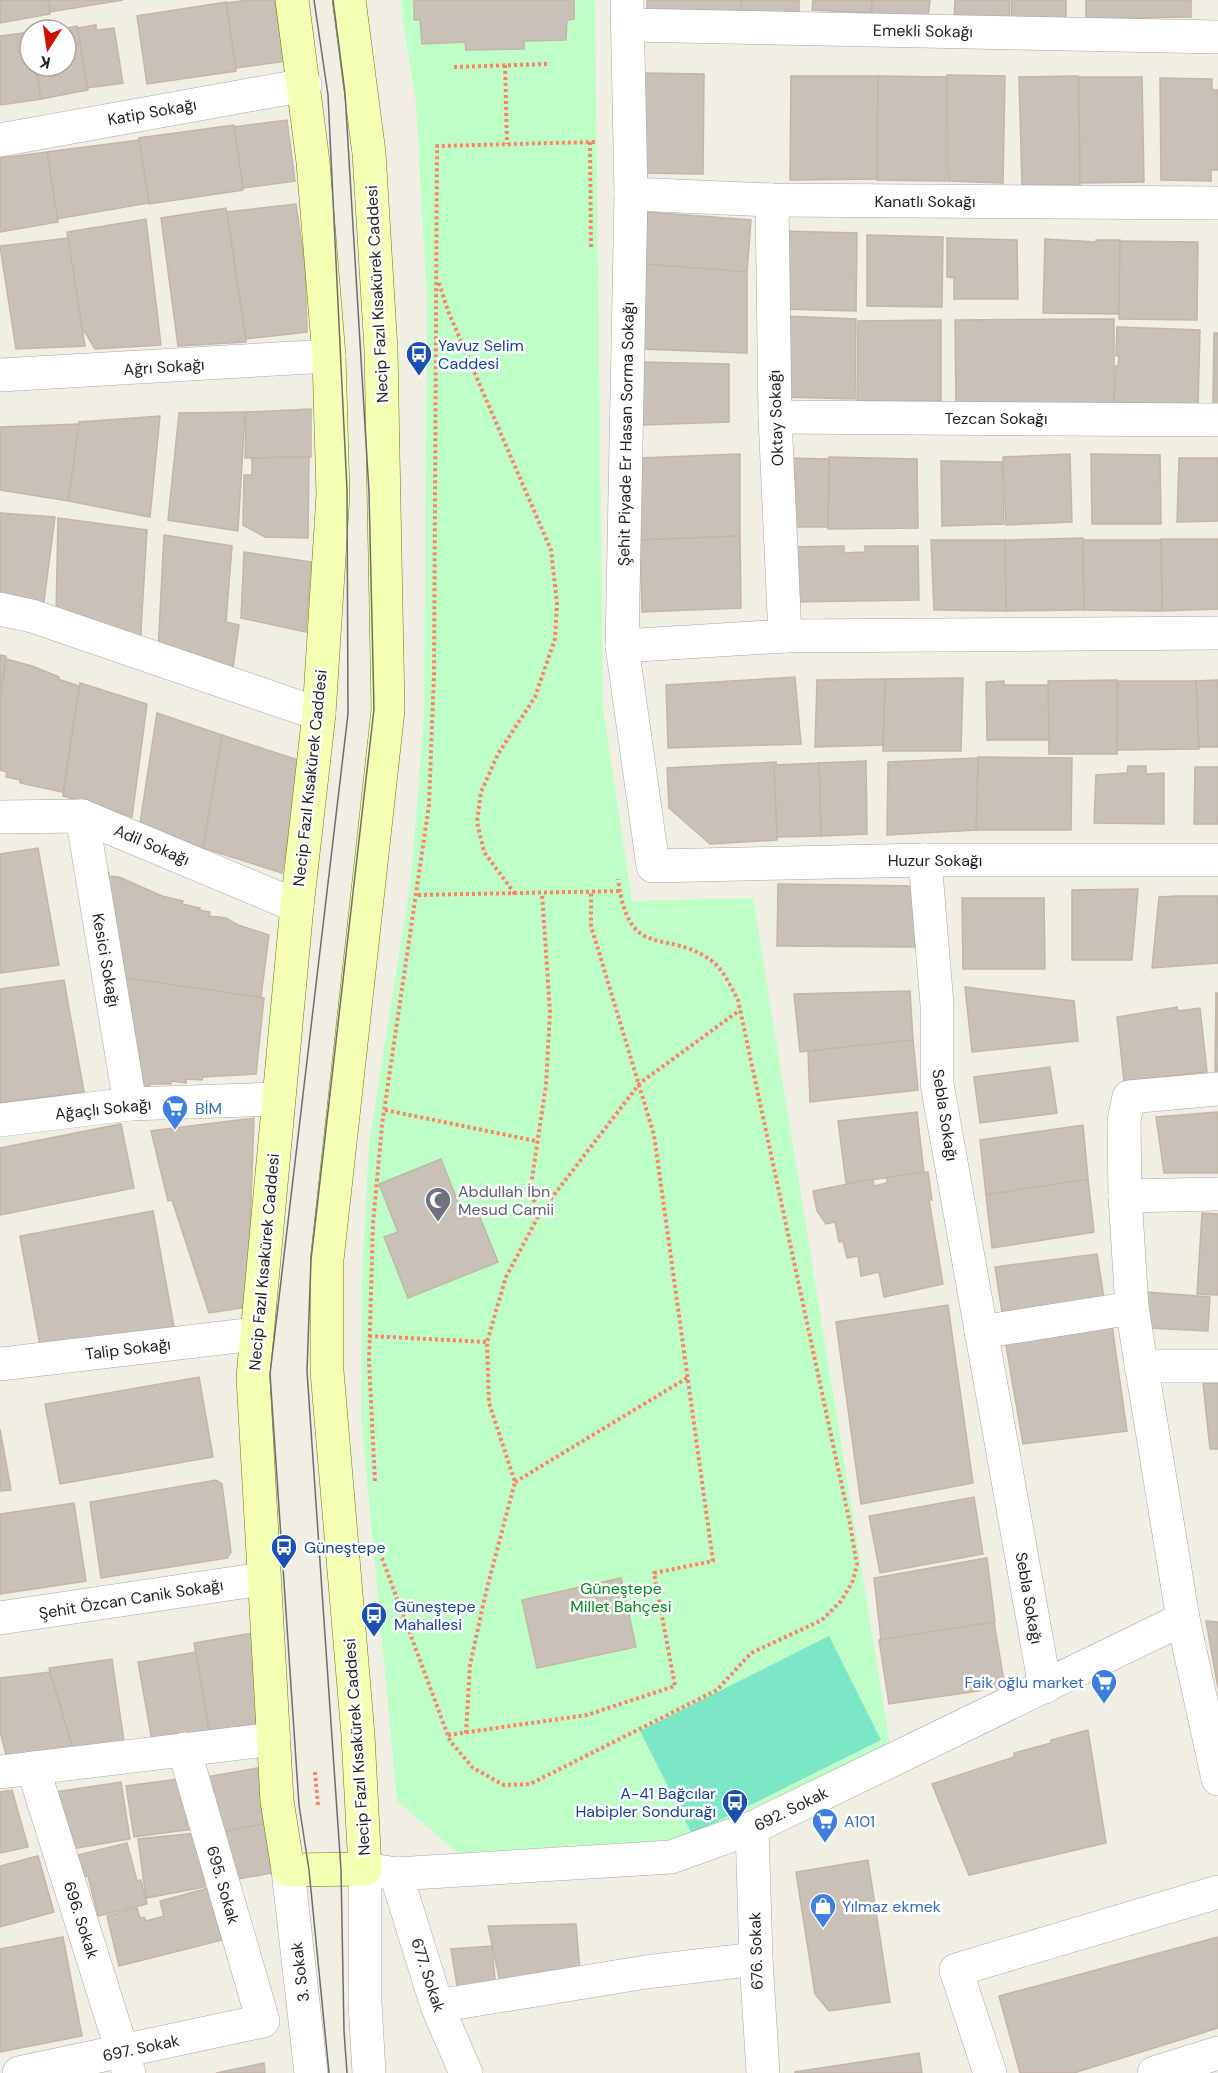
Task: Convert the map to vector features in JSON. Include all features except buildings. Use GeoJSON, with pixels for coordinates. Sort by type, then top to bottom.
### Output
{"type":"FeatureCollection","features":[{"type":"Feature","properties":{"kind":"main road","name":"Necip Fazıl Kısakürek Caddesi"},"geometry":{"type":"LineString","coordinates":[[292,0],[305,85],[329,356],[333,495],[319,714],[297,906],[253,1377],[262,1579],[277,1801],[288,1870],[381,1871],[363,1806],[327,1371],[325,1319],[327,1260],[388,710],[381,338],[369,153],[349,0]]}},
{"type":"Feature","properties":{"kind":"street","name":"Emekli Sokağı"},"geometry":{"type":"LineString","coordinates":[[628,13],[1218,37]]}},
{"type":"Feature","properties":{"kind":"street","name":"Şehit Piyade Er Hasan Sorma Sokağı"},"geometry":{"type":"LineString","coordinates":[[628,13],[631,194],[622,646],[653,866]]}},
{"type":"Feature","properties":{"kind":"street","name":"Katip Sokağı"},"geometry":{"type":"LineString","coordinates":[[0,140],[305,85]]}},
{"type":"Feature","properties":{"kind":"street","name":"Kanatlı Sokağı"},"geometry":{"type":"LineString","coordinates":[[631,194],[772,200],[1218,203]]}},
{"type":"Feature","properties":{"kind":"street","name":"Oktay Sokağı"},"geometry":{"type":"LineString","coordinates":[[772,200],[775,417],[785,636]]}},
{"type":"Feature","properties":{"kind":"street","name":"Ağrı Sokağı"},"geometry":{"type":"LineString","coordinates":[[0,375],[329,356]]}},
{"type":"Feature","properties":{"kind":"street","name":"Tezcan Sokağı"},"geometry":{"type":"LineString","coordinates":[[775,417],[1218,420]]}},
{"type":"Feature","properties":{"kind":"street"},"geometry":{"type":"LineString","coordinates":[[0,609],[32,616],[319,714]]}},
{"type":"Feature","properties":{"kind":"street"},"geometry":{"type":"LineString","coordinates":[[622,646],[785,636],[1218,633]]}},
{"type":"Feature","properties":{"kind":"street","name":"Adil Sokağı"},"geometry":{"type":"LineString","coordinates":[[0,817],[82,816],[297,906]]}},
{"type":"Feature","properties":{"kind":"street","name":"Kesici Sokağı"},"geometry":{"type":"LineString","coordinates":[[82,816],[130,1104]]}},
{"type":"Feature","properties":{"kind":"street","name":"Huzur Sokağı"},"geometry":{"type":"LineString","coordinates":[[653,866],[925,860],[1218,860]]}},
{"type":"Feature","properties":{"kind":"street","name":"Sebla Sokağı"},"geometry":{"type":"LineString","coordinates":[[925,860],[937,1005],[937,1084],[1045,1687]]}},
{"type":"Feature","properties":{"kind":"street"},"geometry":{"type":"LineString","coordinates":[[1217,1767],[1183,1619],[1132,1308],[1125,1196],[1124,1120],[1129,1097],[1218,1089]]}},
{"type":"Feature","properties":{"kind":"street","name":"Ağaçlı Sokağı"},"geometry":{"type":"LineString","coordinates":[[0,1120],[130,1104],[278,1099]]}},
{"type":"Feature","properties":{"kind":"street"},"geometry":{"type":"LineString","coordinates":[[1125,1196],[1218,1194]]}},
{"type":"Feature","properties":{"kind":"street"},"geometry":{"type":"LineString","coordinates":[[981,1332],[1132,1308]]}},
{"type":"Feature","properties":{"kind":"street","name":"Talip Sokağı"},"geometry":{"type":"LineString","coordinates":[[0,1364],[256,1334]]}},
{"type":"Feature","properties":{"kind":"street"},"geometry":{"type":"LineString","coordinates":[[1141,1366],[1218,1366]]}},
{"type":"Feature","properties":{"kind":"street","name":"Şehit Özcan Canik Sokağı"},"geometry":{"type":"LineString","coordinates":[[0,1618],[262,1579]]}},
{"type":"Feature","properties":{"kind":"street","name":"692. Sokak"},"geometry":{"type":"LineString","coordinates":[[381,1871],[671,1857],[752,1828],[1183,1619]]}},
{"type":"Feature","properties":{"kind":"street"},"geometry":{"type":"LineString","coordinates":[[0,1773],[274,1739]]}},
{"type":"Feature","properties":{"kind":"street","name":"695. Sokak"},"geometry":{"type":"LineString","coordinates":[[184,1749],[263,2021]]}},
{"type":"Feature","properties":{"kind":"street","name":"696. Sokak"},"geometry":{"type":"LineString","coordinates":[[33,1768],[126,2062]]}},
{"type":"Feature","properties":{"kind":"street","name":"676. Sokak"},"geometry":{"type":"LineString","coordinates":[[752,1828],[756,1959],[763,2073]]}},
{"type":"Feature","properties":{"kind":"street","name":"3. Sokak"},"geometry":{"type":"LineString","coordinates":[[288,1870],[311,2073]]}},
{"type":"Feature","properties":{"kind":"street"},"geometry":{"type":"LineString","coordinates":[[369,2073],[365,2004],[381,1871]]}},
{"type":"Feature","properties":{"kind":"street","name":"677. Sokak"},"geometry":{"type":"LineString","coordinates":[[381,1871],[466,2073]]}},
{"type":"Feature","properties":{"kind":"street"},"geometry":{"type":"LineString","coordinates":[[990,2073],[956,1970],[1218,1892]]}},
{"type":"Feature","properties":{"kind":"street"},"geometry":{"type":"LineString","coordinates":[[437,2006],[646,1972],[756,1959]]}},
{"type":"Feature","properties":{"kind":"street","name":"697. Sokak"},"geometry":{"type":"LineString","coordinates":[[19,2073],[126,2062],[263,2021]]}},
{"type":"Feature","properties":{"kind":"street"},"geometry":{"type":"LineString","coordinates":[[1154,2073],[1218,2053]]}},
{"type":"Feature","properties":{"kind":"path"},"geometry":{"type":"LineString","coordinates":[[454,67],[546,64]]}},
{"type":"Feature","properties":{"kind":"path"},"geometry":{"type":"LineString","coordinates":[[505,65],[507,144]]}},
{"type":"Feature","properties":{"kind":"path"},"geometry":{"type":"LineString","coordinates":[[376,1491],[369,1336],[373,1224],[385,1110],[418,895],[429,806],[434,675],[434,316],[438,279],[436,146],[630,141]]}},
{"type":"Feature","properties":{"kind":"path"},"geometry":{"type":"LineString","coordinates":[[590,142],[591,260]]}},
{"type":"Feature","properties":{"kind":"path"},"geometry":{"type":"LineString","coordinates":[[438,279],[448,311],[551,550],[557,603],[555,639],[535,697],[498,754],[481,792],[477,822],[484,852],[515,894]]}},
{"type":"Feature","properties":{"kind":"path"},"geometry":{"type":"LineString","coordinates":[[418,895],[620,892],[653,866]]}},
{"type":"Feature","properties":{"kind":"path"},"geometry":{"type":"LineString","coordinates":[[381,1549],[382,1561],[448,1735],[473,1768],[504,1785],[530,1784],[717,1690],[751,1653],[822,1620],[841,1600],[852,1583],[857,1565],[850,1524],[738,1000],[725,976],[713,962],[690,950],[659,943],[638,932],[626,916],[616,868]]}},
{"type":"Feature","properties":{"kind":"path"},"geometry":{"type":"LineString","coordinates":[[448,1735],[587,1715],[675,1686],[654,1574],[713,1561],[654,1135],[591,926],[591,892]]}},
{"type":"Feature","properties":{"kind":"path"},"geometry":{"type":"LineString","coordinates":[[540,1213],[530,1192],[546,1085],[550,1012],[542,893]]}},
{"type":"Feature","properties":{"kind":"path"},"geometry":{"type":"LineString","coordinates":[[466,1733],[470,1665],[486,1592],[515,1482],[489,1403],[487,1342],[506,1277],[540,1213],[640,1083],[740,1010]]}},
{"type":"Feature","properties":{"kind":"path"},"geometry":{"type":"LineString","coordinates":[[385,1110],[536,1141]]}},
{"type":"Feature","properties":{"kind":"path"},"geometry":{"type":"LineString","coordinates":[[369,1336],[487,1342]]}},
{"type":"Feature","properties":{"kind":"path"},"geometry":{"type":"LineString","coordinates":[[515,1482],[687,1378]]}},
{"type":"Feature","properties":{"kind":"path"},"geometry":{"type":"LineString","coordinates":[[315,1772],[318,1805]]}},
{"type":"Feature","properties":{"kind":"path"},"geometry":{"type":"LineString","coordinates":[[277,1801],[363,1806]]}},
{"type":"Feature","properties":{"kind":"green space","name":"Güneştepe Millet Bahçesi"},"geometry":{"type":"Polygon","coordinates":[[[400,0],[595,0],[603,709],[632,901],[753,898],[890,1745],[684,1839],[458,1853],[397,1801],[361,1416],[362,1275],[369,1144],[411,878],[424,716],[427,302],[416,103],[400,0]]]}},
{"type":"Feature","properties":{"kind":"green space"},"geometry":{"type":"Polygon","coordinates":[[[829,1636],[881,1740],[692,1834],[640,1731],[829,1636]]]}},
{"type":"Feature","properties":{"kind":"tram line"},"geometry":{"type":"LineString","coordinates":[[314,0],[328,95],[347,490],[348,714],[270,1374],[299,1805],[309,1870],[329,2073]]}},
{"type":"Feature","properties":{"kind":"tram line"},"geometry":{"type":"LineString","coordinates":[[333,0],[345,93],[369,492],[374,709],[311,1260],[307,1371],[341,1870],[347,2073]]}},
{"type":"Feature","properties":{"kind":"place","name":"Yavuz Selim Caddesi"},"geometry":{"type":"Point","coordinates":[419,377]}},
{"type":"Feature","properties":{"kind":"place","name":"BİM"},"geometry":{"type":"Point","coordinates":[175,1131]}},
{"type":"Feature","properties":{"kind":"place","name":"Abdullah İbn Mesud Camii"},"geometry":{"type":"Point","coordinates":[438,1223]}},
{"type":"Feature","properties":{"kind":"place","name":"Güneştepe"},"geometry":{"type":"Point","coordinates":[284,1570]}},
{"type":"Feature","properties":{"kind":"place","name":"Güneştepe Mahallesi"},"geometry":{"type":"Point","coordinates":[374,1638]}},
{"type":"Feature","properties":{"kind":"place","name":"Faik oğlu market"},"geometry":{"type":"Point","coordinates":[1104,1705]}},
{"type":"Feature","properties":{"kind":"place","name":"A-41 Bağcılar Habipler Sondurağı"},"geometry":{"type":"Point","coordinates":[735,1825]}},
{"type":"Feature","properties":{"kind":"place","name":"A101"},"geometry":{"type":"Point","coordinates":[825,1844]}},
{"type":"Feature","properties":{"kind":"place","name":"Yılmaz ekmek"},"geometry":{"type":"Point","coordinates":[823,1929]}}]}
